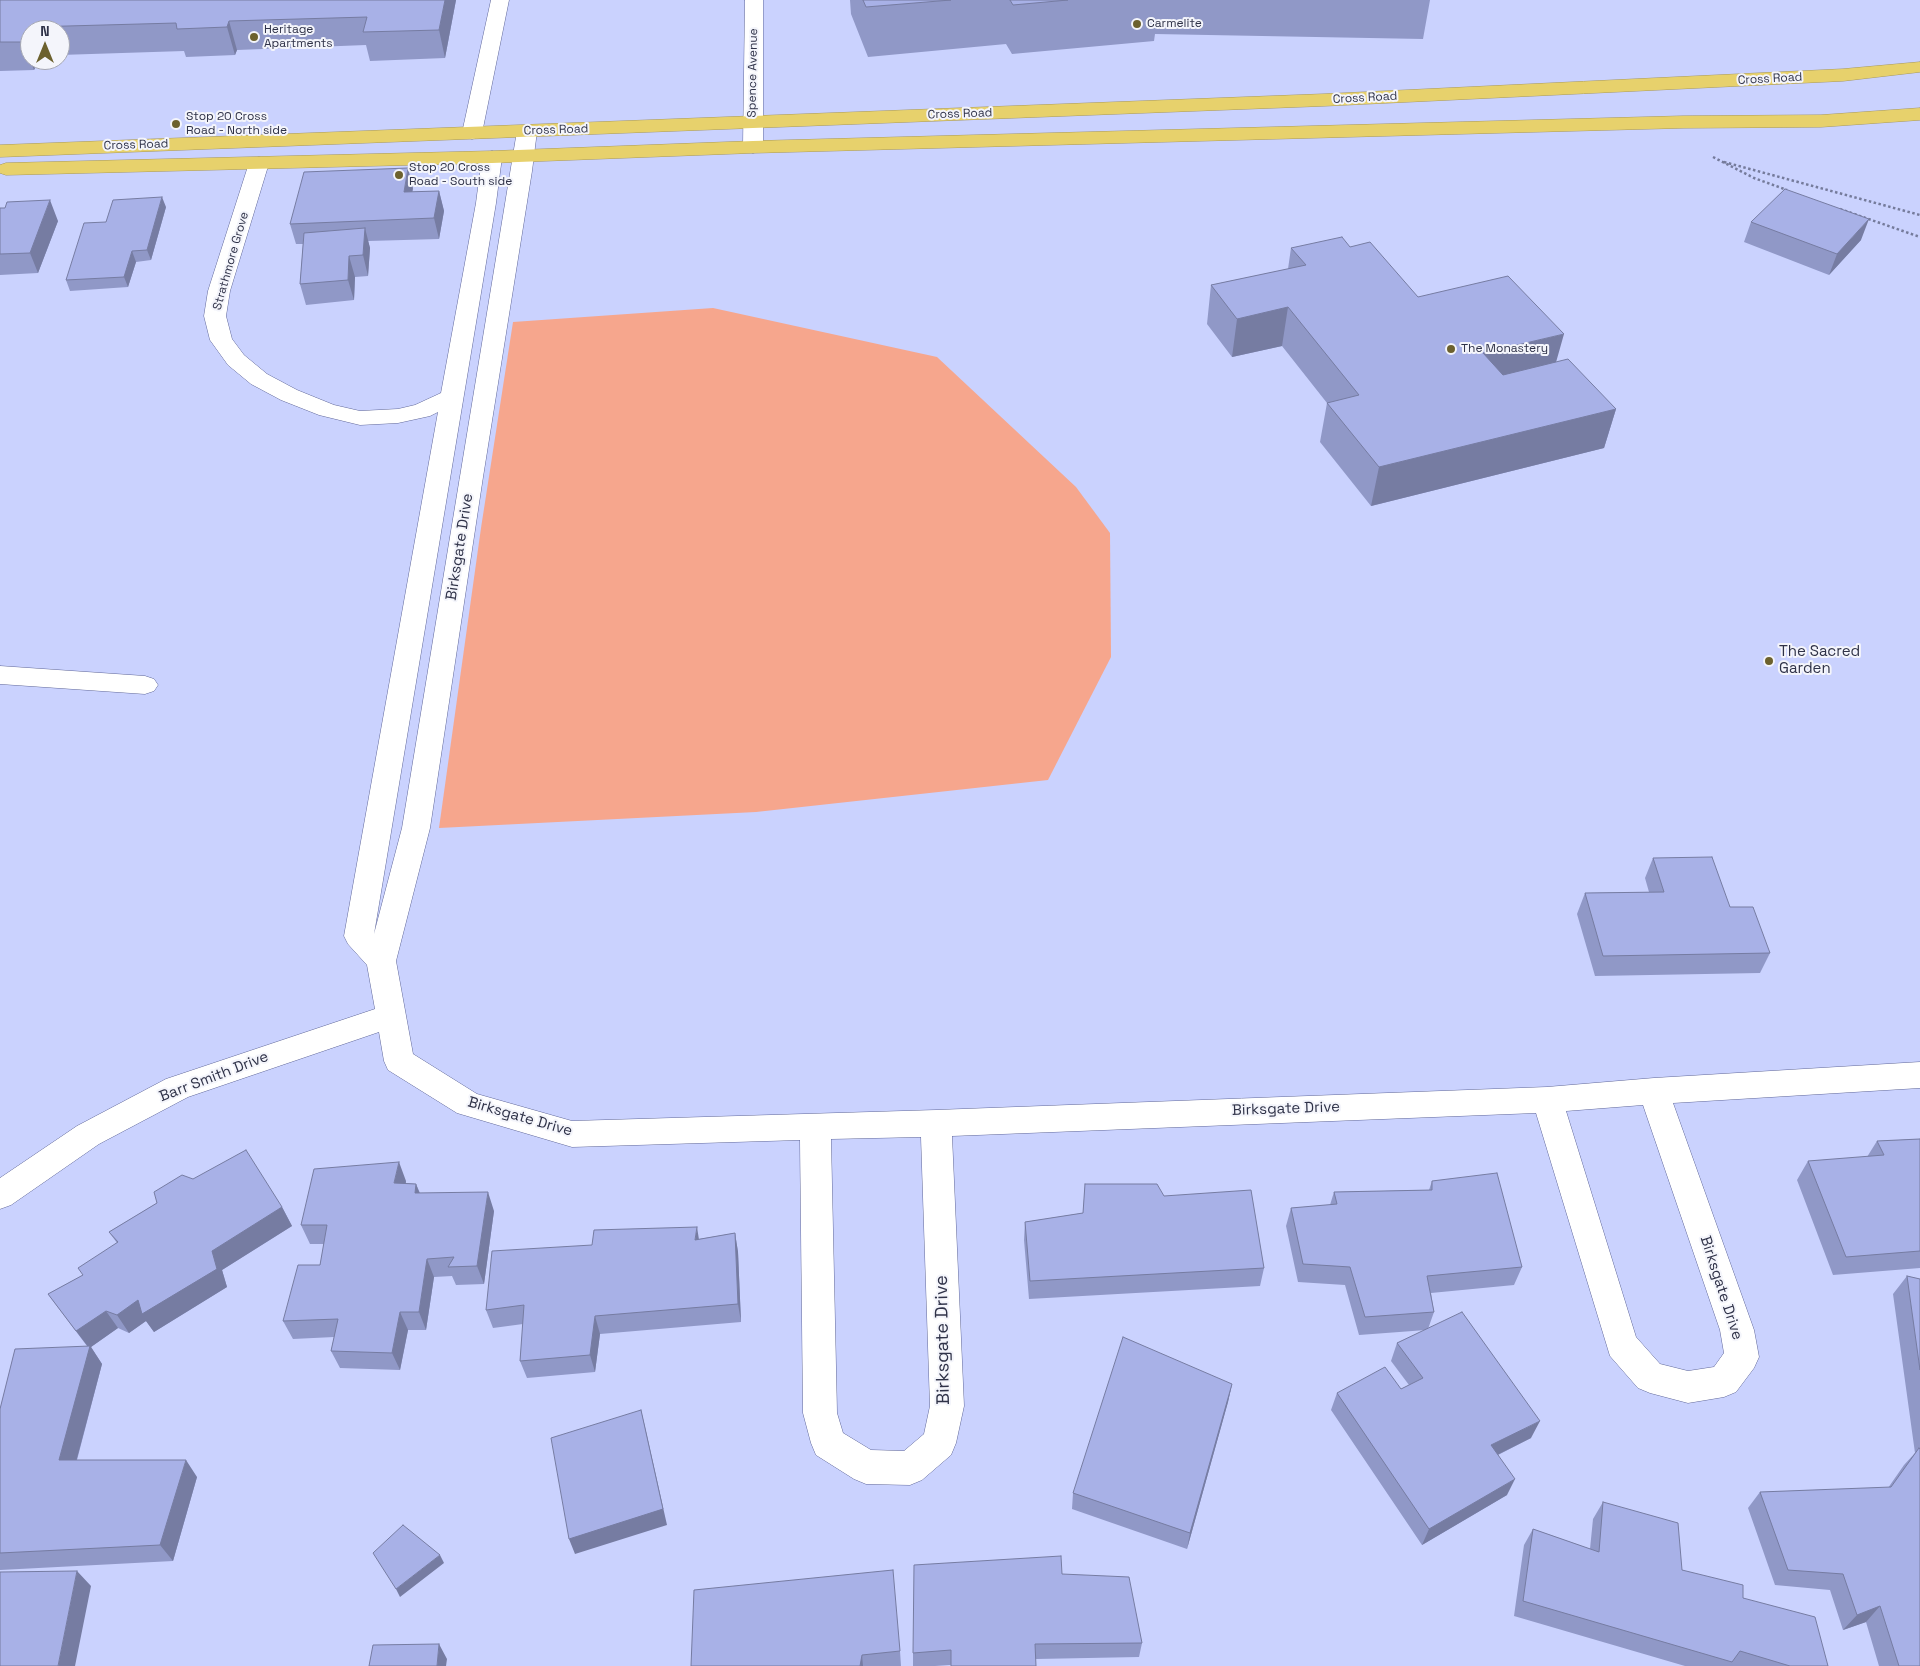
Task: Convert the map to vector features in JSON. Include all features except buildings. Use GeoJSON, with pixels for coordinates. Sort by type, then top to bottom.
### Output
{"type":"FeatureCollection","features":[{"type":"Feature","properties":{"kind":"highway","name":"Cross Road"},"geometry":{"type":"LineString","coordinates":[[0,151],[1324,100],[1823,76],[1920,66]]}},
{"type":"Feature","properties":{"kind":"highway","name":"Cross Road"},"geometry":{"type":"LineString","coordinates":[[0,169],[492,157],[753,147],[1821,120],[1920,114]]}},
{"type":"Feature","properties":{"kind":"highway"},"geometry":{"type":"LineString","coordinates":[[492,157],[495,132]]}},
{"type":"Feature","properties":{"kind":"highway"},"geometry":{"type":"LineString","coordinates":[[260,163],[267,140]]}},
{"type":"Feature","properties":{"kind":"street"},"geometry":{"type":"LineString","coordinates":[[472,133],[500,0]]}},
{"type":"Feature","properties":{"kind":"street","name":"Spence Avenue"},"geometry":{"type":"LineString","coordinates":[[753,147],[754,0]]}},
{"type":"Feature","properties":{"kind":"street","name":"Birksgate Drive"},"geometry":{"type":"LineString","coordinates":[[527,131],[416,828],[381,961],[399,1062],[468,1104],[572,1134],[936,1123],[1546,1100],[1654,1091],[1920,1075]]}},
{"type":"Feature","properties":{"kind":"street","name":"Birksgate Drive"},"geometry":{"type":"LineString","coordinates":[[381,961],[358,936],[440,477],[492,157]]}},
{"type":"Feature","properties":{"kind":"street","name":"Strathmore Grove"},"geometry":{"type":"LineString","coordinates":[[260,163],[219,291],[215,316],[221,340],[236,360],[259,378],[289,395],[326,410],[360,418],[406,415],[422,411],[452,397]]}},
{"type":"Feature","properties":{"kind":"street"},"geometry":{"type":"LineString","coordinates":[[0,675],[145,684]]}},
{"type":"Feature","properties":{"kind":"street","name":"Barr Smith Drive"},"geometry":{"type":"LineString","coordinates":[[0,1195],[88,1135],[177,1088],[300,1045],[391,1016]]}},
{"type":"Feature","properties":{"kind":"street","name":"Birksgate Drive"},"geometry":{"type":"LineString","coordinates":[[1546,1100],[1622,1346],[1650,1377],[1688,1387],[1724,1381],[1742,1357],[1737,1330],[1654,1091]]}},
{"type":"Feature","properties":{"kind":"street","name":"Birksgate Drive"},"geometry":{"type":"LineString","coordinates":[[815,1127],[820,1414],[828,1443],[866,1467],[910,1468],[939,1443],[947,1406],[936,1123]]}},
{"type":"Feature","properties":{"kind":"path"},"geometry":{"type":"LineString","coordinates":[[1683,122],[1716,160],[1754,178],[1791,191]]}},
{"type":"Feature","properties":{"kind":"path"},"geometry":{"type":"LineString","coordinates":[[1716,160],[1920,216]]}},
{"type":"Feature","properties":{"kind":"path"},"geometry":{"type":"LineString","coordinates":[[1837,208],[1920,237]]}},
{"type":"Feature","properties":{"kind":"shaded area"},"geometry":{"type":"Polygon","coordinates":[[[713,308],[937,357],[1076,487],[1110,533],[1111,657],[1048,780],[756,812],[439,828],[481,528],[513,322],[713,308]]]}},
{"type":"Feature","properties":{"kind":"place","name":"Carmelite"},"geometry":{"type":"Point","coordinates":[1137,24]}},
{"type":"Feature","properties":{"kind":"place","name":"Heritage Apartments"},"geometry":{"type":"Point","coordinates":[254,37]}},
{"type":"Feature","properties":{"kind":"place","name":"Stop 20 Cross Road - North side"},"geometry":{"type":"Point","coordinates":[176,124]}},
{"type":"Feature","properties":{"kind":"place","name":"Stop 20 Cross Road - South side"},"geometry":{"type":"Point","coordinates":[399,175]}},
{"type":"Feature","properties":{"kind":"place","name":"The Monastery"},"geometry":{"type":"Point","coordinates":[1451,349]}},
{"type":"Feature","properties":{"kind":"place","name":"The Sacred Garden"},"geometry":{"type":"Point","coordinates":[1769,661]}}]}
